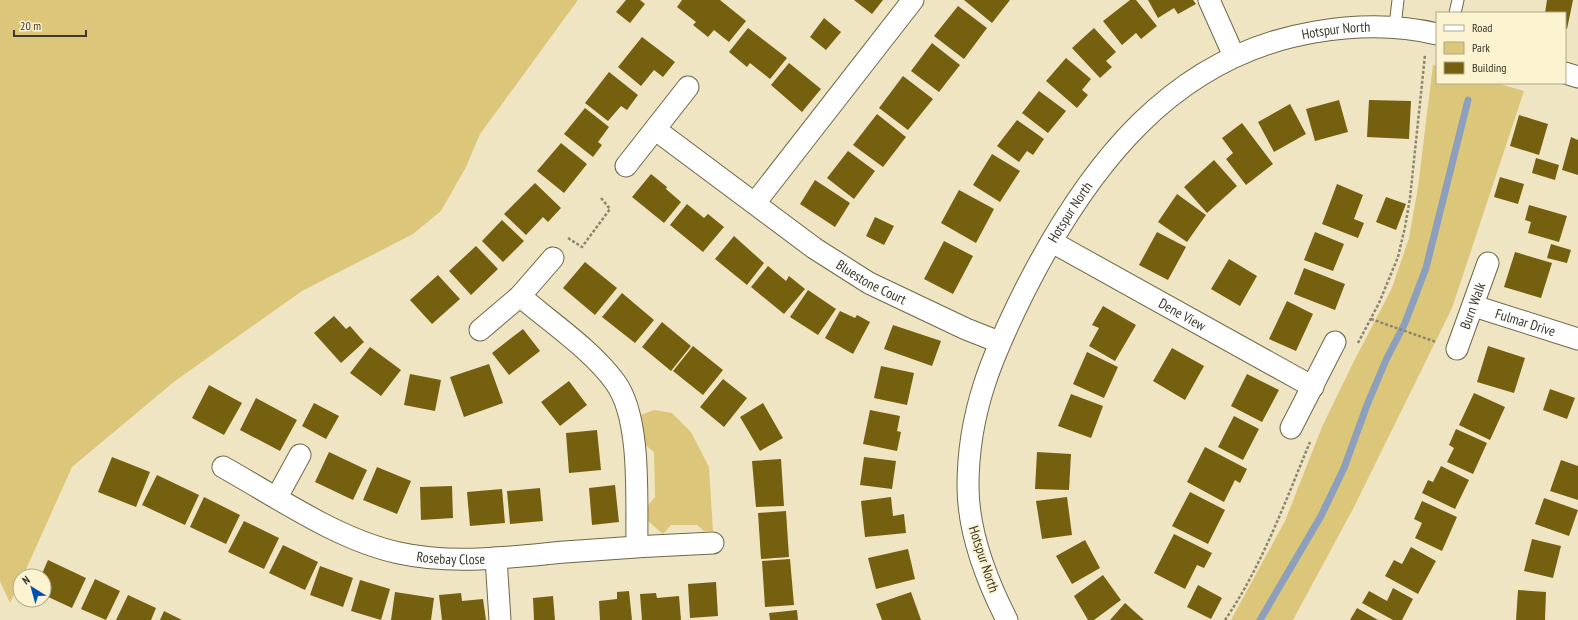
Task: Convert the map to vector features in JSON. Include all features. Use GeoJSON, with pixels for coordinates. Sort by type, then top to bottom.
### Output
{"type":"FeatureCollection","features":[{"type":"Feature","properties":{"kind":"street"},"geometry":{"type":"LineString","coordinates":[[755,203],[913,0]]}},
{"type":"Feature","properties":{"kind":"street"},"geometry":{"type":"LineString","coordinates":[[1209,0],[1234,56]]}},
{"type":"Feature","properties":{"kind":"street","name":"Hotspur North"},"geometry":{"type":"LineString","coordinates":[[1007,620],[986,574],[975,540],[969,510],[968,488],[972,429],[979,400],[1000,342],[1052,242],[1087,187],[1109,157],[1135,128],[1163,101],[1199,75],[1234,56],[1300,34],[1347,27],[1395,26],[1436,34]]}},
{"type":"Feature","properties":{"kind":"street"},"geometry":{"type":"LineString","coordinates":[[1566,73],[1578,77]]}},
{"type":"Feature","properties":{"kind":"street"},"geometry":{"type":"LineString","coordinates":[[626,166],[656,130],[688,87]]}},
{"type":"Feature","properties":{"kind":"street","name":"Bluestone Court"},"geometry":{"type":"LineString","coordinates":[[656,130],[814,248],[869,283],[1000,342]]}},
{"type":"Feature","properties":{"kind":"street","name":"Dene View"},"geometry":{"type":"LineString","coordinates":[[1052,242],[1313,387]]}},
{"type":"Feature","properties":{"kind":"street"},"geometry":{"type":"LineString","coordinates":[[480,330],[520,296],[553,258]]}},
{"type":"Feature","properties":{"kind":"street","name":"Burn Walk"},"geometry":{"type":"LineString","coordinates":[[1457,349],[1474,306],[1488,263]]}},
{"type":"Feature","properties":{"kind":"street"},"geometry":{"type":"LineString","coordinates":[[520,296],[601,365],[616,383],[625,400],[631,420],[634,452],[637,546]]}},
{"type":"Feature","properties":{"kind":"street","name":"Fulmar Drive"},"geometry":{"type":"LineString","coordinates":[[1474,306],[1578,339]]}},
{"type":"Feature","properties":{"kind":"street"},"geometry":{"type":"LineString","coordinates":[[1291,428],[1335,342]]}},
{"type":"Feature","properties":{"kind":"street"},"geometry":{"type":"LineString","coordinates":[[277,497],[300,455]]}},
{"type":"Feature","properties":{"kind":"street","name":"Rosebay Close"},"geometry":{"type":"LineString","coordinates":[[222,467],[314,519],[371,545],[399,553],[433,558],[465,560],[637,546],[713,543]]}},
{"type":"Feature","properties":{"kind":"street"},"geometry":{"type":"LineString","coordinates":[[496,558],[500,620]]}},
{"type":"Feature","properties":{"kind":"lane"},"geometry":{"type":"LineString","coordinates":[[1395,26],[1398,0]]}},
{"type":"Feature","properties":{"kind":"lane"},"geometry":{"type":"LineString","coordinates":[[1455,12],[1458,0]]}},
{"type":"Feature","properties":{"kind":"path"},"geometry":{"type":"LineString","coordinates":[[568,238],[582,247],[610,209],[601,198]]}},
{"type":"Feature","properties":{"kind":"path"},"geometry":{"type":"LineString","coordinates":[[1371,318],[1412,333]]}},
{"type":"Feature","properties":{"kind":"green space"},"geometry":{"type":"Polygon","coordinates":[[[0,0],[578,0],[480,134],[466,167],[441,211],[413,234],[302,291],[175,381],[72,467],[27,568],[12,568],[12,599],[10,603],[0,581],[0,0]]]}},
{"type":"Feature","properties":{"kind":"green space"},"geometry":{"type":"Polygon","coordinates":[[[1433,65],[1436,66],[1436,84],[1500,84],[1524,91],[1452,308],[1354,507],[1293,620],[1231,620],[1285,521],[1322,427],[1392,288],[1409,238],[1418,187],[1433,65]]]}},
{"type":"Feature","properties":{"kind":"green space"},"geometry":{"type":"Polygon","coordinates":[[[654,410],[672,413],[691,432],[709,467],[713,531],[704,531],[697,525],[671,525],[663,534],[648,521],[645,509],[655,497],[654,452],[643,443],[641,415],[654,410]]]}},
{"type":"Feature","properties":{"kind":"building"},"geometry":{"type":"Polygon","coordinates":[[[626,0],[640,0],[645,4],[630,23],[616,12],[626,0]]]}},
{"type":"Feature","properties":{"kind":"building"},"geometry":{"type":"Polygon","coordinates":[[[682,0],[720,0],[746,21],[729,42],[714,30],[708,37],[693,25],[696,22],[677,7],[682,0]]]}},
{"type":"Feature","properties":{"kind":"building"},"geometry":{"type":"Polygon","coordinates":[[[854,0],[883,0],[872,14],[854,0]]]}},
{"type":"Feature","properties":{"kind":"building"},"geometry":{"type":"Polygon","coordinates":[[[964,0],[1010,0],[992,23],[964,0]]]}},
{"type":"Feature","properties":{"kind":"building"},"geometry":{"type":"Polygon","coordinates":[[[1130,0],[1136,0],[1157,26],[1141,39],[1136,33],[1122,45],[1103,21],[1130,0]]]}},
{"type":"Feature","properties":{"kind":"building"},"geometry":{"type":"Polygon","coordinates":[[[1148,0],[1193,0],[1196,4],[1178,14],[1174,8],[1158,18],[1148,0]]]}},
{"type":"Feature","properties":{"kind":"building"},"geometry":{"type":"Polygon","coordinates":[[[1547,0],[1573,0],[1567,29],[1566,12],[1545,12],[1547,0]]]}},
{"type":"Feature","properties":{"kind":"building"},"geometry":{"type":"Polygon","coordinates":[[[958,6],[987,28],[964,59],[934,36],[958,6]]]}},
{"type":"Feature","properties":{"kind":"building"},"geometry":{"type":"Polygon","coordinates":[[[824,18],[841,32],[826,50],[810,37],[824,18]]]}},
{"type":"Feature","properties":{"kind":"building"},"geometry":{"type":"Polygon","coordinates":[[[748,28],[787,58],[770,79],[750,63],[747,67],[729,52],[748,28]]]}},
{"type":"Feature","properties":{"kind":"building"},"geometry":{"type":"Polygon","coordinates":[[[1094,28],[1116,52],[1106,61],[1112,67],[1100,78],[1072,48],[1094,28]]]}},
{"type":"Feature","properties":{"kind":"building"},"geometry":{"type":"Polygon","coordinates":[[[642,37],[675,62],[663,77],[654,70],[641,86],[618,67],[642,37]]]}},
{"type":"Feature","properties":{"kind":"building"},"geometry":{"type":"Polygon","coordinates":[[[932,43],[960,65],[939,92],[911,71],[932,43]]]}},
{"type":"Feature","properties":{"kind":"building"},"geometry":{"type":"Polygon","coordinates":[[[1066,58],[1091,79],[1082,90],[1088,95],[1077,108],[1046,81],[1066,58]]]}},
{"type":"Feature","properties":{"kind":"building"},"geometry":{"type":"Polygon","coordinates":[[[789,63],[821,89],[802,112],[771,85],[789,63]]]}},
{"type":"Feature","properties":{"kind":"building"},"geometry":{"type":"Polygon","coordinates":[[[609,72],[638,95],[627,110],[621,106],[608,121],[585,103],[609,72]]]}},
{"type":"Feature","properties":{"kind":"building"},"geometry":{"type":"Polygon","coordinates":[[[903,76],[933,99],[908,130],[879,108],[903,76]]]}},
{"type":"Feature","properties":{"kind":"building"},"geometry":{"type":"Polygon","coordinates":[[[1039,91],[1066,111],[1048,133],[1022,113],[1039,91]]]}},
{"type":"Feature","properties":{"kind":"building"},"geometry":{"type":"Polygon","coordinates":[[[1339,100],[1348,132],[1315,141],[1306,109],[1339,100]]]}},
{"type":"Feature","properties":{"kind":"building"},"geometry":{"type":"Polygon","coordinates":[[[1369,100],[1411,101],[1409,139],[1367,137],[1369,100]]]}},
{"type":"Feature","properties":{"kind":"building"},"geometry":{"type":"Polygon","coordinates":[[[1290,104],[1306,134],[1274,152],[1258,122],[1290,104]]]}},
{"type":"Feature","properties":{"kind":"building"},"geometry":{"type":"Polygon","coordinates":[[[585,108],[609,127],[598,142],[602,145],[593,157],[564,134],[585,108]]]}},
{"type":"Feature","properties":{"kind":"building"},"geometry":{"type":"Polygon","coordinates":[[[877,114],[906,137],[883,167],[853,145],[877,114]]]}},
{"type":"Feature","properties":{"kind":"building"},"geometry":{"type":"Polygon","coordinates":[[[1519,115],[1548,124],[1539,155],[1510,146],[1519,115]]]}},
{"type":"Feature","properties":{"kind":"building"},"geometry":{"type":"Polygon","coordinates":[[[1017,120],[1044,139],[1033,155],[1027,151],[1019,162],[997,146],[1017,120]]]}},
{"type":"Feature","properties":{"kind":"building"},"geometry":{"type":"Polygon","coordinates":[[[1242,123],[1273,164],[1246,185],[1226,159],[1233,153],[1222,138],[1242,123]]]}},
{"type":"Feature","properties":{"kind":"building"},"geometry":{"type":"Polygon","coordinates":[[[1571,137],[1578,140],[1578,175],[1562,170],[1571,137]]]}},
{"type":"Feature","properties":{"kind":"building"},"geometry":{"type":"Polygon","coordinates":[[[561,143],[587,164],[564,193],[537,171],[561,143]]]}},
{"type":"Feature","properties":{"kind":"building"},"geometry":{"type":"Polygon","coordinates":[[[848,151],[875,171],[854,199],[827,178],[848,151]]]}},
{"type":"Feature","properties":{"kind":"building"},"geometry":{"type":"Polygon","coordinates":[[[992,154],[1020,171],[1000,202],[973,185],[992,154]]]}},
{"type":"Feature","properties":{"kind":"building"},"geometry":{"type":"Polygon","coordinates":[[[1536,158],[1559,165],[1555,180],[1532,173],[1536,158]]]}},
{"type":"Feature","properties":{"kind":"building"},"geometry":{"type":"Polygon","coordinates":[[[1214,160],[1237,186],[1207,213],[1184,187],[1214,160]]]}},
{"type":"Feature","properties":{"kind":"building"},"geometry":{"type":"Polygon","coordinates":[[[651,174],[667,187],[666,189],[681,202],[664,223],[632,197],[651,174]]]}},
{"type":"Feature","properties":{"kind":"building"},"geometry":{"type":"Polygon","coordinates":[[[1500,177],[1524,184],[1518,204],[1494,197],[1500,177]]]}},
{"type":"Feature","properties":{"kind":"building"},"geometry":{"type":"Polygon","coordinates":[[[815,180],[850,203],[835,227],[800,204],[815,180]]]}},
{"type":"Feature","properties":{"kind":"building"},"geometry":{"type":"Polygon","coordinates":[[[535,183],[561,208],[548,222],[543,217],[526,235],[504,214],[535,183]]]}},
{"type":"Feature","properties":{"kind":"building"},"geometry":{"type":"Polygon","coordinates":[[[1337,184],[1363,195],[1354,219],[1364,223],[1358,238],[1322,224],[1337,184]]]}},
{"type":"Feature","properties":{"kind":"building"},"geometry":{"type":"Polygon","coordinates":[[[959,190],[994,209],[976,243],[941,223],[959,190]]]}},
{"type":"Feature","properties":{"kind":"building"},"geometry":{"type":"Polygon","coordinates":[[[1177,194],[1206,215],[1187,242],[1158,222],[1177,194]]]}},
{"type":"Feature","properties":{"kind":"building"},"geometry":{"type":"Polygon","coordinates":[[[1386,197],[1406,204],[1396,230],[1376,222],[1386,197]]]}},
{"type":"Feature","properties":{"kind":"building"},"geometry":{"type":"Polygon","coordinates":[[[687,204],[704,218],[708,214],[724,227],[703,252],[670,225],[687,204]]]}},
{"type":"Feature","properties":{"kind":"building"},"geometry":{"type":"Polygon","coordinates":[[[1529,205],[1567,216],[1559,242],[1528,233],[1531,222],[1525,220],[1529,205]]]}},
{"type":"Feature","properties":{"kind":"building"},"geometry":{"type":"Polygon","coordinates":[[[875,217],[894,226],[884,245],[866,236],[875,217]]]}},
{"type":"Feature","properties":{"kind":"building"},"geometry":{"type":"Polygon","coordinates":[[[502,220],[524,241],[503,262],[482,241],[502,220]]]}},
{"type":"Feature","properties":{"kind":"building"},"geometry":{"type":"Polygon","coordinates":[[[1157,232],[1186,247],[1168,280],[1139,265],[1157,232]]]}},
{"type":"Feature","properties":{"kind":"building"},"geometry":{"type":"Polygon","coordinates":[[[1315,232],[1344,244],[1333,271],[1304,260],[1315,232]]]}},
{"type":"Feature","properties":{"kind":"building"},"geometry":{"type":"Polygon","coordinates":[[[734,236],[764,263],[747,285],[715,259],[734,236]]]}},
{"type":"Feature","properties":{"kind":"building"},"geometry":{"type":"Polygon","coordinates":[[[944,241],[973,256],[953,294],[924,279],[944,241]]]}},
{"type":"Feature","properties":{"kind":"building"},"geometry":{"type":"Polygon","coordinates":[[[1551,244],[1571,250],[1567,263],[1547,258],[1551,244]]]}},
{"type":"Feature","properties":{"kind":"building"},"geometry":{"type":"Polygon","coordinates":[[[476,246],[498,269],[471,295],[449,271],[476,246]]]}},
{"type":"Feature","properties":{"kind":"building"},"geometry":{"type":"Polygon","coordinates":[[[1515,252],[1552,263],[1541,298],[1504,287],[1515,252]]]}},
{"type":"Feature","properties":{"kind":"building"},"geometry":{"type":"Polygon","coordinates":[[[1229,259],[1257,276],[1240,306],[1211,289],[1229,259]]]}},
{"type":"Feature","properties":{"kind":"building"},"geometry":{"type":"Polygon","coordinates":[[[585,262],[617,288],[595,315],[563,288],[585,262]]]}},
{"type":"Feature","properties":{"kind":"building"},"geometry":{"type":"Polygon","coordinates":[[[768,266],[786,281],[789,276],[805,289],[784,314],[751,287],[768,266]]]}},
{"type":"Feature","properties":{"kind":"building"},"geometry":{"type":"Polygon","coordinates":[[[1304,268],[1345,284],[1335,310],[1294,294],[1304,268]]]}},
{"type":"Feature","properties":{"kind":"building"},"geometry":{"type":"Polygon","coordinates":[[[438,275],[460,299],[432,324],[410,300],[438,275]]]}},
{"type":"Feature","properties":{"kind":"building"},"geometry":{"type":"Polygon","coordinates":[[[808,290],[836,309],[818,335],[790,317],[808,290]]]}},
{"type":"Feature","properties":{"kind":"building"},"geometry":{"type":"Polygon","coordinates":[[[622,293],[654,320],[635,343],[602,317],[622,293]]]}},
{"type":"Feature","properties":{"kind":"building"},"geometry":{"type":"Polygon","coordinates":[[[1287,301],[1313,314],[1296,351],[1269,339],[1287,301]]]}},
{"type":"Feature","properties":{"kind":"building"},"geometry":{"type":"Polygon","coordinates":[[[1103,306],[1136,325],[1115,361],[1089,346],[1099,328],[1092,325],[1103,306]]]}},
{"type":"Feature","properties":{"kind":"building"},"geometry":{"type":"Polygon","coordinates":[[[840,311],[855,318],[857,315],[870,322],[853,354],[825,338],[840,311]]]}},
{"type":"Feature","properties":{"kind":"building"},"geometry":{"type":"Polygon","coordinates":[[[334,316],[346,329],[350,326],[364,342],[341,363],[314,333],[334,316]]]}},
{"type":"Feature","properties":{"kind":"building"},"geometry":{"type":"Polygon","coordinates":[[[662,322],[691,346],[671,371],[642,347],[662,322]]]}},
{"type":"Feature","properties":{"kind":"building"},"geometry":{"type":"Polygon","coordinates":[[[893,325],[941,341],[932,366],[884,349],[893,325]]]}},
{"type":"Feature","properties":{"kind":"building"},"geometry":{"type":"Polygon","coordinates":[[[523,329],[540,351],[509,375],[492,353],[523,329]]]}},
{"type":"Feature","properties":{"kind":"building"},"geometry":{"type":"Polygon","coordinates":[[[693,346],[723,370],[703,395],[673,371],[693,346]]]}},
{"type":"Feature","properties":{"kind":"building"},"geometry":{"type":"Polygon","coordinates":[[[1488,346],[1525,358],[1514,393],[1477,382],[1488,346]]]}},
{"type":"Feature","properties":{"kind":"building"},"geometry":{"type":"Polygon","coordinates":[[[370,347],[401,370],[381,396],[350,373],[370,347]]]}},
{"type":"Feature","properties":{"kind":"building"},"geometry":{"type":"Polygon","coordinates":[[[1172,348],[1204,366],[1185,400],[1153,381],[1172,348]]]}},
{"type":"Feature","properties":{"kind":"building"},"geometry":{"type":"Polygon","coordinates":[[[1087,352],[1118,367],[1104,398],[1073,384],[1087,352]]]}},
{"type":"Feature","properties":{"kind":"building"},"geometry":{"type":"Polygon","coordinates":[[[489,364],[503,403],[464,417],[450,377],[489,364]]]}},
{"type":"Feature","properties":{"kind":"building"},"geometry":{"type":"Polygon","coordinates":[[[881,366],[914,373],[907,405],[874,398],[881,366]]]}},
{"type":"Feature","properties":{"kind":"building"},"geometry":{"type":"Polygon","coordinates":[[[410,374],[441,380],[435,411],[404,405],[410,374]]]}},
{"type":"Feature","properties":{"kind":"building"},"geometry":{"type":"Polygon","coordinates":[[[1247,374],[1279,390],[1262,422],[1231,406],[1247,374]]]}},
{"type":"Feature","properties":{"kind":"building"},"geometry":{"type":"Polygon","coordinates":[[[723,379],[747,398],[724,427],[700,407],[723,379]]]}},
{"type":"Feature","properties":{"kind":"building"},"geometry":{"type":"Polygon","coordinates":[[[569,381],[587,405],[560,426],[541,402],[569,381]]]}},
{"type":"Feature","properties":{"kind":"building"},"geometry":{"type":"Polygon","coordinates":[[[209,385],[242,403],[224,435],[192,418],[209,385]]]}},
{"type":"Feature","properties":{"kind":"building"},"geometry":{"type":"Polygon","coordinates":[[[1550,389],[1575,398],[1567,419],[1543,410],[1550,389]]]}},
{"type":"Feature","properties":{"kind":"building"},"geometry":{"type":"Polygon","coordinates":[[[1474,393],[1505,407],[1490,440],[1459,425],[1474,393]]]}},
{"type":"Feature","properties":{"kind":"building"},"geometry":{"type":"Polygon","coordinates":[[[1071,394],[1103,406],[1091,438],[1058,426],[1071,394]]]}},
{"type":"Feature","properties":{"kind":"building"},"geometry":{"type":"Polygon","coordinates":[[[256,398],[297,420],[280,451],[240,430],[256,398]]]}},
{"type":"Feature","properties":{"kind":"building"},"geometry":{"type":"Polygon","coordinates":[[[314,403],[339,416],[326,439],[302,426],[314,403]]]}},
{"type":"Feature","properties":{"kind":"building"},"geometry":{"type":"Polygon","coordinates":[[[763,403],[783,438],[760,451],[740,417],[763,403]]]}},
{"type":"Feature","properties":{"kind":"building"},"geometry":{"type":"Polygon","coordinates":[[[870,410],[900,416],[897,431],[901,432],[897,451],[863,444],[870,410]]]}},
{"type":"Feature","properties":{"kind":"building"},"geometry":{"type":"Polygon","coordinates":[[[1234,416],[1259,429],[1243,460],[1218,447],[1234,416]]]}},
{"type":"Feature","properties":{"kind":"building"},"geometry":{"type":"Polygon","coordinates":[[[1456,429],[1487,443],[1473,474],[1447,462],[1454,448],[1449,445],[1456,429]]]}},
{"type":"Feature","properties":{"kind":"building"},"geometry":{"type":"Polygon","coordinates":[[[597,430],[601,470],[569,473],[566,433],[597,430]]]}},
{"type":"Feature","properties":{"kind":"building"},"geometry":{"type":"Polygon","coordinates":[[[1205,447],[1247,469],[1240,483],[1235,480],[1224,502],[1187,482],[1205,447]]]}},
{"type":"Feature","properties":{"kind":"building"},"geometry":{"type":"Polygon","coordinates":[[[329,452],[367,470],[353,500],[315,482],[329,452]]]}},
{"type":"Feature","properties":{"kind":"building"},"geometry":{"type":"Polygon","coordinates":[[[1037,452],[1071,454],[1069,490],[1035,489],[1037,452]]]}},
{"type":"Feature","properties":{"kind":"building"},"geometry":{"type":"Polygon","coordinates":[[[112,457],[150,472],[136,507],[98,492],[112,457]]]}},
{"type":"Feature","properties":{"kind":"building"},"geometry":{"type":"Polygon","coordinates":[[[864,457],[896,461],[892,489],[860,485],[864,457]]]}},
{"type":"Feature","properties":{"kind":"building"},"geometry":{"type":"Polygon","coordinates":[[[781,459],[784,506],[756,507],[752,461],[781,459]]]}},
{"type":"Feature","properties":{"kind":"building"},"geometry":{"type":"Polygon","coordinates":[[[1561,460],[1578,466],[1578,500],[1550,491],[1561,460]]]}},
{"type":"Feature","properties":{"kind":"building"},"geometry":{"type":"Polygon","coordinates":[[[1441,466],[1469,480],[1455,509],[1422,493],[1428,480],[1433,482],[1441,466]]]}},
{"type":"Feature","properties":{"kind":"building"},"geometry":{"type":"Polygon","coordinates":[[[377,467],[411,481],[397,514],[363,500],[377,467]]]}},
{"type":"Feature","properties":{"kind":"building"},"geometry":{"type":"Polygon","coordinates":[[[157,475],[199,495],[185,525],[142,505],[157,475]]]}},
{"type":"Feature","properties":{"kind":"building"},"geometry":{"type":"Polygon","coordinates":[[[615,485],[619,522],[592,525],[589,488],[615,485]]]}},
{"type":"Feature","properties":{"kind":"building"},"geometry":{"type":"Polygon","coordinates":[[[452,486],[453,518],[421,520],[420,487],[452,486]]]}},
{"type":"Feature","properties":{"kind":"building"},"geometry":{"type":"Polygon","coordinates":[[[540,488],[543,521],[510,524],[507,491],[540,488]]]}},
{"type":"Feature","properties":{"kind":"building"},"geometry":{"type":"Polygon","coordinates":[[[502,489],[505,523],[470,526],[467,492],[502,489]]]}},
{"type":"Feature","properties":{"kind":"building"},"geometry":{"type":"Polygon","coordinates":[[[1190,492],[1225,510],[1208,544],[1172,526],[1190,492]]]}},
{"type":"Feature","properties":{"kind":"building"},"geometry":{"type":"Polygon","coordinates":[[[204,497],[240,515],[226,544],[190,527],[204,497]]]}},
{"type":"Feature","properties":{"kind":"building"},"geometry":{"type":"Polygon","coordinates":[[[891,497],[893,516],[904,514],[906,533],[865,537],[861,501],[891,497]]]}},
{"type":"Feature","properties":{"kind":"building"},"geometry":{"type":"Polygon","coordinates":[[[1067,497],[1072,535],[1042,539],[1036,501],[1067,497]]]}},
{"type":"Feature","properties":{"kind":"building"},"geometry":{"type":"Polygon","coordinates":[[[1544,498],[1578,510],[1569,536],[1535,524],[1544,498]]]}},
{"type":"Feature","properties":{"kind":"building"},"geometry":{"type":"Polygon","coordinates":[[[1422,501],[1457,517],[1442,551],[1415,538],[1422,523],[1414,519],[1422,501]]]}},
{"type":"Feature","properties":{"kind":"building"},"geometry":{"type":"Polygon","coordinates":[[[786,511],[789,557],[761,559],[758,513],[786,511]]]}},
{"type":"Feature","properties":{"kind":"building"},"geometry":{"type":"Polygon","coordinates":[[[244,521],[279,538],[264,569],[228,552],[244,521]]]}},
{"type":"Feature","properties":{"kind":"building"},"geometry":{"type":"Polygon","coordinates":[[[1174,534],[1212,553],[1204,568],[1197,565],[1185,589],[1154,573],[1174,534]]]}},
{"type":"Feature","properties":{"kind":"building"},"geometry":{"type":"Polygon","coordinates":[[[1532,539],[1561,546],[1553,578],[1524,571],[1532,539]]]}},
{"type":"Feature","properties":{"kind":"building"},"geometry":{"type":"Polygon","coordinates":[[[1085,540],[1100,568],[1072,584],[1056,556],[1085,540]]]}},
{"type":"Feature","properties":{"kind":"building"},"geometry":{"type":"Polygon","coordinates":[[[283,545],[318,562],[305,590],[269,573],[283,545]]]}},
{"type":"Feature","properties":{"kind":"building"},"geometry":{"type":"Polygon","coordinates":[[[1411,547],[1436,561],[1418,594],[1385,576],[1394,560],[1402,564],[1411,547]]]}},
{"type":"Feature","properties":{"kind":"building"},"geometry":{"type":"Polygon","coordinates":[[[908,549],[915,579],[876,589],[868,558],[908,549]]]}},
{"type":"Feature","properties":{"kind":"building"},"geometry":{"type":"Polygon","coordinates":[[[790,559],[794,605],[765,607],[762,561],[790,559]]]}},
{"type":"Feature","properties":{"kind":"building"},"geometry":{"type":"Polygon","coordinates":[[[48,560],[86,578],[72,608],[52,599],[52,568],[44,568],[48,560]]]}},
{"type":"Feature","properties":{"kind":"building"},"geometry":{"type":"Polygon","coordinates":[[[320,566],[353,578],[343,607],[310,595],[320,566]]]}},
{"type":"Feature","properties":{"kind":"building"},"geometry":{"type":"Polygon","coordinates":[[[1103,575],[1121,600],[1094,620],[1088,620],[1074,596],[1103,575]]]}},
{"type":"Feature","properties":{"kind":"building"},"geometry":{"type":"Polygon","coordinates":[[[95,579],[120,591],[106,620],[81,609],[95,579]]]}},
{"type":"Feature","properties":{"kind":"building"},"geometry":{"type":"Polygon","coordinates":[[[360,580],[390,589],[381,620],[351,611],[360,580]]]}},
{"type":"Feature","properties":{"kind":"building"},"geometry":{"type":"Polygon","coordinates":[[[716,582],[718,616],[690,618],[688,584],[716,582]]]}},
{"type":"Feature","properties":{"kind":"building"},"geometry":{"type":"Polygon","coordinates":[[[1198,585],[1222,598],[1211,619],[1187,607],[1198,585]]]}},
{"type":"Feature","properties":{"kind":"building"},"geometry":{"type":"Polygon","coordinates":[[[1393,588],[1413,599],[1402,620],[1393,620],[1362,603],[1369,591],[1387,601],[1393,588]]]}},
{"type":"Feature","properties":{"kind":"building"},"geometry":{"type":"Polygon","coordinates":[[[1518,590],[1546,592],[1545,620],[1516,620],[1518,590]]]}},
{"type":"Feature","properties":{"kind":"building"},"geometry":{"type":"Polygon","coordinates":[[[629,591],[632,620],[600,620],[599,601],[617,599],[617,592],[629,591]]]}},
{"type":"Feature","properties":{"kind":"building"},"geometry":{"type":"Polygon","coordinates":[[[395,592],[434,598],[431,620],[391,620],[395,592]]]}},
{"type":"Feature","properties":{"kind":"building"},"geometry":{"type":"Polygon","coordinates":[[[911,592],[921,620],[882,620],[876,604],[911,592]]]}},
{"type":"Feature","properties":{"kind":"building"},"geometry":{"type":"Polygon","coordinates":[[[461,593],[462,601],[483,599],[486,620],[442,620],[439,595],[461,593]]]}},
{"type":"Feature","properties":{"kind":"building"},"geometry":{"type":"Polygon","coordinates":[[[656,593],[657,598],[679,596],[681,620],[642,620],[640,594],[656,593]]]}},
{"type":"Feature","properties":{"kind":"building"},"geometry":{"type":"Polygon","coordinates":[[[128,595],[156,608],[151,620],[116,620],[128,595]]]}},
{"type":"Feature","properties":{"kind":"building"},"geometry":{"type":"Polygon","coordinates":[[[553,596],[555,620],[534,620],[533,598],[553,596]]]}},
{"type":"Feature","properties":{"kind":"building"},"geometry":{"type":"Polygon","coordinates":[[[1125,603],[1144,620],[1110,620],[1125,603]]]}},
{"type":"Feature","properties":{"kind":"building"},"geometry":{"type":"Polygon","coordinates":[[[1357,608],[1378,620],[1350,620],[1357,608]]]}},
{"type":"Feature","properties":{"kind":"building"},"geometry":{"type":"Polygon","coordinates":[[[797,610],[798,620],[770,620],[769,613],[797,610]]]}},
{"type":"Feature","properties":{"kind":"building"},"geometry":{"type":"Polygon","coordinates":[[[164,611],[182,620],[160,620],[164,611]]]}},
{"type":"Feature","properties":{"kind":"waterway"},"geometry":{"type":"LineString","coordinates":[[1260,620],[1321,516],[1344,468],[1367,405],[1386,360],[1405,323],[1426,268],[1468,100]]}}]}
